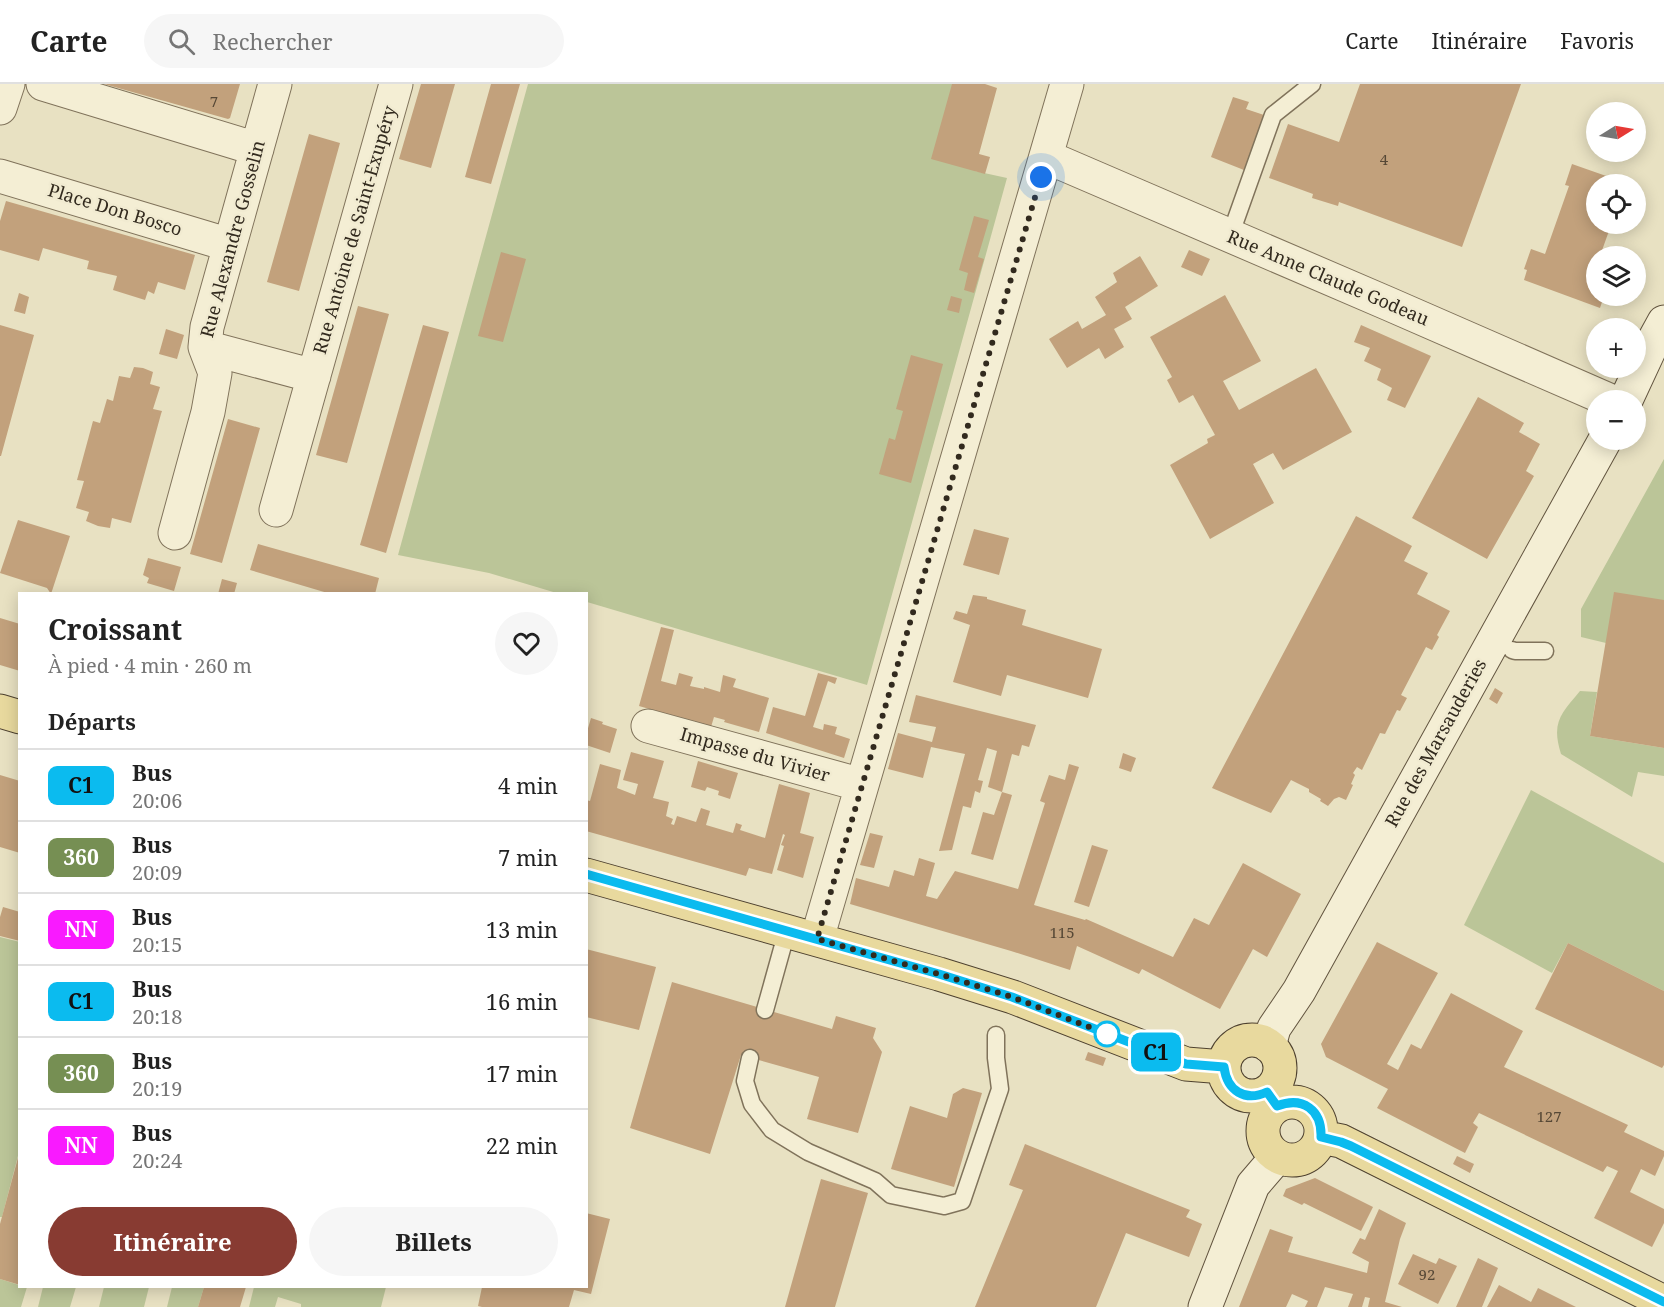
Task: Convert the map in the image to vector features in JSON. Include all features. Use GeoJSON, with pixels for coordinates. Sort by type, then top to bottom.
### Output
{"type":"FeatureCollection","features":[{"type":"Feature","properties":{"kind":"main road"},"geometry":{"type":"LineString","coordinates":[[0,711],[18,716]]}},
{"type":"Feature","properties":{"kind":"main road"},"geometry":{"type":"LineString","coordinates":[[588,875],[939,974],[1012,997],[1186,1064],[1224,1067]]}},
{"type":"Feature","properties":{"kind":"main road"},"geometry":{"type":"LineString","coordinates":[[1269,1046],[1253,1040],[1236,1045],[1226,1059],[1225,1076],[1229,1084],[1242,1095],[1259,1096],[1272,1099],[1286,1102],[1296,1102],[1305,1105],[1318,1118],[1321,1137],[1317,1146],[1304,1158],[1295,1161],[1277,1157],[1264,1141],[1264,1121],[1269,1113],[1272,1099],[1274,1086],[1279,1078],[1280,1069],[1279,1060],[1269,1046]]}},
{"type":"Feature","properties":{"kind":"main road"},"geometry":{"type":"LineString","coordinates":[[1321,1137],[1351,1146],[1664,1302]]}},
{"type":"Feature","properties":{"kind":"street"},"geometry":{"type":"LineString","coordinates":[[0,108],[8,84]]}},
{"type":"Feature","properties":{"kind":"street"},"geometry":{"type":"LineString","coordinates":[[43,84],[257,149]]}},
{"type":"Feature","properties":{"kind":"street","name":"Rue Alexandre Gosselin"},"geometry":{"type":"LineString","coordinates":[[175,533],[208,412],[215,373],[205,347],[207,327],[275,84]]}},
{"type":"Feature","properties":{"kind":"street","name":"Rue Antoine de Saint-Exupéry"},"geometry":{"type":"LineString","coordinates":[[276,510],[396,84]]}},
{"type":"Feature","properties":{"kind":"street"},"geometry":{"type":"LineString","coordinates":[[802,935],[862,785],[1067,84]]}},
{"type":"Feature","properties":{"kind":"street","name":"Rue Anne Claude Godeau"},"geometry":{"type":"LineString","coordinates":[[1047,157],[1586,390]]}},
{"type":"Feature","properties":{"kind":"street","name":"Place Don Bosco"},"geometry":{"type":"LineString","coordinates":[[0,176],[230,245]]}},
{"type":"Feature","properties":{"kind":"street"},"geometry":{"type":"LineString","coordinates":[[1631,390],[1664,322]]}},
{"type":"Feature","properties":{"kind":"street","name":"Rue Antoine de Saint-Exupéry"},"geometry":{"type":"LineString","coordinates":[[205,347],[314,376]]}},
{"type":"Feature","properties":{"kind":"street","name":"Rue des Marsauderies"},"geometry":{"type":"LineString","coordinates":[[1269,1046],[1274,1028],[1299,991],[1599,450]]}},
{"type":"Feature","properties":{"kind":"street","name":"Impasse du Vivier"},"geometry":{"type":"LineString","coordinates":[[648,726],[862,785]]}},
{"type":"Feature","properties":{"kind":"street"},"geometry":{"type":"LineString","coordinates":[[1205,1307],[1253,1185],[1277,1157]]}},
{"type":"Feature","properties":{"kind":"lane"},"geometry":{"type":"LineString","coordinates":[[1230,236],[1273,116],[1311,84]]}},
{"type":"Feature","properties":{"kind":"lane"},"geometry":{"type":"LineString","coordinates":[[1512,650],[1545,651]]}},
{"type":"Feature","properties":{"kind":"lane"},"geometry":{"type":"LineString","coordinates":[[765,1010],[802,935]]}},
{"type":"Feature","properties":{"kind":"lane"},"geometry":{"type":"LineString","coordinates":[[750,1058],[745,1081],[753,1104],[772,1130],[807,1152],[876,1181],[891,1195],[944,1206],[962,1201],[1000,1089],[996,1035]]}},
{"type":"Feature","properties":{"kind":"green space"},"geometry":{"type":"Polygon","coordinates":[[[528,84],[952,84],[975,171],[1007,178],[867,685],[588,602],[588,592],[553,592],[489,573],[398,555],[528,84]]]}},
{"type":"Feature","properties":{"kind":"green space"},"geometry":{"type":"Polygon","coordinates":[[[1664,459],[1664,600],[1606,643],[1581,637],[1581,609],[1664,459]]]}},
{"type":"Feature","properties":{"kind":"green space"},"geometry":{"type":"Polygon","coordinates":[[[1580,691],[1597,692],[1590,736],[1664,748],[1664,776],[1638,772],[1632,797],[1561,754],[1557,734],[1560,719],[1580,691]]]}},
{"type":"Feature","properties":{"kind":"green space"},"geometry":{"type":"Polygon","coordinates":[[[1531,790],[1664,863],[1664,991],[1568,943],[1552,973],[1464,925],[1531,790]]]}},
{"type":"Feature","properties":{"kind":"green space"},"geometry":{"type":"Polygon","coordinates":[[[0,937],[18,942],[18,1156],[2,1217],[0,1217],[0,937]]]}},
{"type":"Feature","properties":{"kind":"green space"},"geometry":{"type":"Polygon","coordinates":[[[0,1279],[18,1285],[18,1288],[27,1288],[21,1307],[0,1307],[0,1279]]]}},
{"type":"Feature","properties":{"kind":"green space"},"geometry":{"type":"Polygon","coordinates":[[[43,1288],[76,1288],[70,1307],[38,1307],[43,1288]]]}},
{"type":"Feature","properties":{"kind":"green space"},"geometry":{"type":"Polygon","coordinates":[[[104,1288],[149,1288],[144,1307],[99,1307],[104,1288]]]}},
{"type":"Feature","properties":{"kind":"green space"},"geometry":{"type":"Polygon","coordinates":[[[172,1288],[204,1288],[198,1307],[167,1307],[172,1288]]]}},
{"type":"Feature","properties":{"kind":"green space"},"geometry":{"type":"Polygon","coordinates":[[[254,1288],[386,1288],[381,1307],[301,1307],[301,1304],[278,1297],[275,1307],[249,1307],[254,1288]]]}},
{"type":"Feature","properties":{"kind":"building"},"geometry":{"type":"Polygon","coordinates":[[[104,84],[240,84],[228,119],[104,84]]]}},
{"type":"Feature","properties":{"kind":"building"},"geometry":{"type":"Polygon","coordinates":[[[421,84],[455,84],[431,168],[399,159],[421,84]]]}},
{"type":"Feature","properties":{"kind":"building"},"geometry":{"type":"Polygon","coordinates":[[[491,84],[520,84],[491,184],[465,177],[491,84]]]}},
{"type":"Feature","properties":{"kind":"building"},"geometry":{"type":"Polygon","coordinates":[[[952,84],[985,84],[997,88],[979,154],[990,157],[985,174],[931,159],[952,84]]]}},
{"type":"Feature","properties":{"kind":"building"},"geometry":{"type":"Polygon","coordinates":[[[1360,84],[1521,84],[1462,247],[1339,202],[1338,206],[1312,198],[1313,194],[1269,178],[1288,124],[1339,142],[1360,84]]]}},
{"type":"Feature","properties":{"kind":"building"},"geometry":{"type":"Polygon","coordinates":[[[1233,97],[1249,102],[1246,109],[1264,115],[1244,170],[1211,157],[1233,97]]]}},
{"type":"Feature","properties":{"kind":"building"},"geometry":{"type":"Polygon","coordinates":[[[309,134],[340,143],[299,291],[267,282],[309,134]]]}},
{"type":"Feature","properties":{"kind":"building"},"geometry":{"type":"Polygon","coordinates":[[[1572,164],[1600,174],[1586,174],[1586,234],[1608,234],[1604,246],[1586,246],[1586,303],[1524,280],[1527,270],[1524,269],[1531,249],[1545,254],[1569,186],[1565,185],[1572,164]]]}},
{"type":"Feature","properties":{"kind":"building"},"geometry":{"type":"Polygon","coordinates":[[[6,201],[195,255],[185,290],[158,282],[154,294],[148,291],[145,300],[113,290],[117,276],[87,269],[89,261],[43,248],[39,261],[0,250],[0,221],[6,201]]]}},
{"type":"Feature","properties":{"kind":"building"},"geometry":{"type":"Polygon","coordinates":[[[974,216],[989,220],[978,257],[984,259],[974,293],[964,290],[968,273],[959,270],[974,216]]]}},
{"type":"Feature","properties":{"kind":"building"},"geometry":{"type":"Polygon","coordinates":[[[1189,250],[1210,259],[1202,276],[1181,267],[1189,250]]]}},
{"type":"Feature","properties":{"kind":"building"},"geometry":{"type":"Polygon","coordinates":[[[501,252],[526,259],[503,342],[478,336],[501,252]]]}},
{"type":"Feature","properties":{"kind":"building"},"geometry":{"type":"Polygon","coordinates":[[[1140,256],[1158,286],[1125,307],[1132,319],[1114,329],[1124,347],[1105,359],[1099,348],[1067,368],[1049,339],[1078,321],[1082,329],[1106,315],[1095,297],[1117,282],[1113,273],[1140,256]]]}},
{"type":"Feature","properties":{"kind":"building"},"geometry":{"type":"Polygon","coordinates":[[[19,293],[29,297],[25,314],[14,311],[19,293]]]}},
{"type":"Feature","properties":{"kind":"building"},"geometry":{"type":"Polygon","coordinates":[[[1225,295],[1261,361],[1223,381],[1239,410],[1316,368],[1352,432],[1283,470],[1273,453],[1253,464],[1274,503],[1210,539],[1170,465],[1208,443],[1207,439],[1215,435],[1193,395],[1179,403],[1167,380],[1172,377],[1150,337],[1225,295]]]}},
{"type":"Feature","properties":{"kind":"building"},"geometry":{"type":"Polygon","coordinates":[[[951,296],[962,299],[959,313],[947,310],[951,296]]]}},
{"type":"Feature","properties":{"kind":"building"},"geometry":{"type":"Polygon","coordinates":[[[358,306],[389,314],[347,463],[316,455],[358,306]]]}},
{"type":"Feature","properties":{"kind":"building"},"geometry":{"type":"Polygon","coordinates":[[[0,325],[34,335],[1,456],[0,456],[0,325]]]}},
{"type":"Feature","properties":{"kind":"building"},"geometry":{"type":"Polygon","coordinates":[[[423,325],[449,332],[386,553],[360,545],[423,325]]]}},
{"type":"Feature","properties":{"kind":"building"},"geometry":{"type":"Polygon","coordinates":[[[1361,325],[1431,356],[1405,408],[1387,400],[1392,388],[1377,380],[1381,369],[1364,361],[1370,348],[1354,342],[1361,325]]]}},
{"type":"Feature","properties":{"kind":"building"},"geometry":{"type":"Polygon","coordinates":[[[166,329],[184,335],[177,359],[159,354],[166,329]]]}},
{"type":"Feature","properties":{"kind":"building"},"geometry":{"type":"Polygon","coordinates":[[[911,355],[943,364],[911,483],[879,474],[889,438],[895,440],[903,411],[896,409],[911,355]]]}},
{"type":"Feature","properties":{"kind":"building"},"geometry":{"type":"Polygon","coordinates":[[[134,367],[153,372],[150,384],[160,387],[153,409],[162,411],[131,523],[112,518],[110,528],[98,526],[86,521],[89,512],[76,508],[84,481],[77,480],[93,421],[100,423],[107,399],[113,401],[119,376],[130,378],[134,367]]]}},
{"type":"Feature","properties":{"kind":"building"},"geometry":{"type":"Polygon","coordinates":[[[1478,397],[1524,423],[1519,432],[1540,444],[1526,471],[1534,476],[1487,559],[1412,518],[1478,397]]]}},
{"type":"Feature","properties":{"kind":"building"},"geometry":{"type":"Polygon","coordinates":[[[228,419],[260,428],[222,563],[190,554],[228,419]]]}},
{"type":"Feature","properties":{"kind":"building"},"geometry":{"type":"Polygon","coordinates":[[[1356,516],[1412,546],[1404,561],[1428,573],[1417,594],[1450,611],[1432,650],[1426,647],[1401,695],[1407,698],[1400,711],[1397,710],[1385,734],[1380,733],[1362,770],[1357,767],[1353,773],[1355,775],[1351,784],[1353,785],[1346,800],[1339,797],[1328,806],[1309,792],[1309,789],[1291,780],[1271,813],[1212,788],[1356,516]]]}},
{"type":"Feature","properties":{"kind":"building"},"geometry":{"type":"Polygon","coordinates":[[[18,520],[70,536],[52,592],[47,588],[0,573],[18,520]]]}},
{"type":"Feature","properties":{"kind":"building"},"geometry":{"type":"Polygon","coordinates":[[[974,529],[1009,538],[999,575],[963,565],[974,529]]]}},
{"type":"Feature","properties":{"kind":"building"},"geometry":{"type":"Polygon","coordinates":[[[258,544],[379,578],[376,592],[324,592],[250,570],[258,544]]]}},
{"type":"Feature","properties":{"kind":"building"},"geometry":{"type":"Polygon","coordinates":[[[148,558],[181,567],[174,591],[147,583],[149,578],[143,575],[148,558]]]}},
{"type":"Feature","properties":{"kind":"building"},"geometry":{"type":"Polygon","coordinates":[[[222,579],[237,583],[235,592],[219,592],[222,579]]]}},
{"type":"Feature","properties":{"kind":"building"},"geometry":{"type":"Polygon","coordinates":[[[1614,592],[1664,600],[1664,748],[1590,736],[1614,592]]]}},
{"type":"Feature","properties":{"kind":"building"},"geometry":{"type":"Polygon","coordinates":[[[973,595],[987,597],[987,599],[1026,610],[1022,625],[1102,649],[1088,698],[1007,675],[1001,696],[953,682],[970,625],[953,619],[956,611],[967,614],[973,595]]]}},
{"type":"Feature","properties":{"kind":"building"},"geometry":{"type":"Polygon","coordinates":[[[0,618],[18,623],[18,670],[0,665],[0,618]]]}},
{"type":"Feature","properties":{"kind":"building"},"geometry":{"type":"Polygon","coordinates":[[[661,627],[674,630],[661,681],[676,685],[679,673],[693,677],[690,686],[720,692],[723,675],[736,679],[733,687],[769,698],[759,732],[714,717],[711,727],[639,706],[661,627]]]}},
{"type":"Feature","properties":{"kind":"building"},"geometry":{"type":"Polygon","coordinates":[[[818,673],[837,678],[835,684],[828,681],[813,727],[823,730],[824,724],[837,727],[835,734],[850,739],[844,758],[766,733],[773,707],[805,716],[818,673]]]}},
{"type":"Feature","properties":{"kind":"building"},"geometry":{"type":"Polygon","coordinates":[[[1495,688],[1503,693],[1497,704],[1489,699],[1495,688]]]}},
{"type":"Feature","properties":{"kind":"building"},"geometry":{"type":"Polygon","coordinates":[[[916,695],[1036,725],[1029,747],[1022,745],[1019,756],[1012,754],[1002,792],[988,787],[997,751],[987,748],[978,780],[983,781],[980,793],[975,791],[971,808],[963,806],[952,850],[939,851],[965,754],[931,747],[923,778],[888,769],[898,733],[932,742],[936,727],[909,722],[916,695]]]}},
{"type":"Feature","properties":{"kind":"building"},"geometry":{"type":"Polygon","coordinates":[[[591,718],[617,729],[610,753],[588,746],[588,728],[591,718]]]}},
{"type":"Feature","properties":{"kind":"building"},"geometry":{"type":"Polygon","coordinates":[[[631,752],[664,761],[653,798],[669,802],[666,816],[673,819],[671,824],[674,825],[677,816],[696,822],[701,808],[710,811],[706,825],[733,833],[736,823],[742,825],[740,830],[765,838],[779,784],[810,793],[800,833],[814,837],[803,878],[777,870],[784,846],[781,845],[785,835],[783,834],[772,874],[749,868],[746,876],[588,832],[588,800],[590,801],[600,764],[621,770],[617,788],[635,795],[638,784],[623,780],[631,752]]]}},
{"type":"Feature","properties":{"kind":"building"},"geometry":{"type":"Polygon","coordinates":[[[1123,753],[1136,758],[1131,772],[1119,768],[1123,753]]]}},
{"type":"Feature","properties":{"kind":"building"},"geometry":{"type":"Polygon","coordinates":[[[698,761],[738,773],[730,799],[718,795],[719,791],[707,787],[705,791],[691,787],[698,761]]]}},
{"type":"Feature","properties":{"kind":"building"},"geometry":{"type":"Polygon","coordinates":[[[1069,764],[1079,767],[1034,905],[1086,919],[1173,957],[1194,918],[1209,925],[1243,863],[1301,894],[1267,957],[1253,949],[1220,1009],[1142,969],[1139,974],[1077,946],[1070,970],[850,904],[856,878],[889,887],[894,870],[914,876],[919,858],[935,863],[926,896],[937,899],[955,871],[1018,889],[1045,803],[1040,801],[1049,775],[1065,780],[1069,764]]]}},
{"type":"Feature","properties":{"kind":"building"},"geometry":{"type":"Polygon","coordinates":[[[0,775],[18,780],[18,852],[0,847],[0,775]]]}},
{"type":"Feature","properties":{"kind":"building"},"geometry":{"type":"Polygon","coordinates":[[[1002,792],[1012,795],[993,860],[971,854],[983,812],[994,815],[1002,792]]]}},
{"type":"Feature","properties":{"kind":"building"},"geometry":{"type":"Polygon","coordinates":[[[870,833],[883,836],[874,868],[860,865],[870,833]]]}},
{"type":"Feature","properties":{"kind":"building"},"geometry":{"type":"Polygon","coordinates":[[[1092,845],[1108,850],[1089,907],[1074,902],[1092,845]]]}},
{"type":"Feature","properties":{"kind":"building"},"geometry":{"type":"Polygon","coordinates":[[[3,907],[18,911],[18,940],[0,936],[0,917],[3,907]]]}},
{"type":"Feature","properties":{"kind":"building"},"geometry":{"type":"Polygon","coordinates":[[[1377,942],[1438,973],[1387,1064],[1398,1070],[1411,1044],[1421,1049],[1451,993],[1523,1031],[1504,1067],[1628,1125],[1624,1132],[1664,1151],[1655,1176],[1641,1169],[1630,1192],[1664,1209],[1664,1223],[1652,1247],[1594,1218],[1618,1171],[1607,1166],[1603,1172],[1479,1113],[1473,1123],[1478,1127],[1465,1153],[1377,1108],[1388,1089],[1326,1057],[1321,1044],[1377,942]]]}},
{"type":"Feature","properties":{"kind":"building"},"geometry":{"type":"Polygon","coordinates":[[[1568,943],[1664,991],[1664,1065],[1662,1068],[1535,1009],[1568,943]]]}},
{"type":"Feature","properties":{"kind":"building"},"geometry":{"type":"Polygon","coordinates":[[[588,950],[656,967],[639,1030],[588,1017],[588,950]]]}},
{"type":"Feature","properties":{"kind":"building"},"geometry":{"type":"Polygon","coordinates":[[[672,982],[832,1029],[836,1016],[876,1028],[873,1038],[882,1052],[858,1133],[807,1119],[819,1077],[741,1055],[710,1154],[630,1128],[672,982]]]}},
{"type":"Feature","properties":{"kind":"building"},"geometry":{"type":"Polygon","coordinates":[[[1088,1052],[1106,1058],[1103,1066],[1085,1060],[1088,1052]]]}},
{"type":"Feature","properties":{"kind":"building"},"geometry":{"type":"Polygon","coordinates":[[[963,1088],[982,1093],[954,1187],[891,1169],[910,1106],[947,1118],[953,1094],[963,1088]]]}},
{"type":"Feature","properties":{"kind":"building"},"geometry":{"type":"Polygon","coordinates":[[[1025,1144],[1190,1210],[1186,1217],[1202,1224],[1189,1257],[1126,1233],[1096,1307],[975,1307],[1023,1190],[1009,1185],[1025,1144]]]}},
{"type":"Feature","properties":{"kind":"building"},"geometry":{"type":"Polygon","coordinates":[[[1457,1156],[1474,1164],[1470,1173],[1453,1164],[1457,1156]]]}},
{"type":"Feature","properties":{"kind":"building"},"geometry":{"type":"Polygon","coordinates":[[[18,1158],[18,1284],[0,1279],[0,1224],[18,1158]]]}},
{"type":"Feature","properties":{"kind":"building"},"geometry":{"type":"Polygon","coordinates":[[[1315,1178],[1373,1207],[1361,1231],[1304,1203],[1302,1205],[1283,1196],[1286,1189],[1315,1178]]]}},
{"type":"Feature","properties":{"kind":"building"},"geometry":{"type":"Polygon","coordinates":[[[821,1179],[868,1193],[835,1307],[785,1307],[821,1179]]]}},
{"type":"Feature","properties":{"kind":"building"},"geometry":{"type":"Polygon","coordinates":[[[1379,1209],[1406,1223],[1385,1302],[1402,1307],[1368,1307],[1370,1298],[1365,1297],[1362,1307],[1348,1307],[1353,1294],[1325,1287],[1317,1307],[1305,1307],[1308,1301],[1292,1294],[1286,1307],[1239,1307],[1270,1229],[1293,1237],[1288,1252],[1367,1273],[1369,1262],[1352,1253],[1360,1238],[1365,1240],[1379,1209]]]}},
{"type":"Feature","properties":{"kind":"building"},"geometry":{"type":"Polygon","coordinates":[[[588,1214],[610,1219],[591,1294],[574,1290],[569,1307],[478,1306],[482,1288],[588,1288],[588,1214]]]}},
{"type":"Feature","properties":{"kind":"building"},"geometry":{"type":"Polygon","coordinates":[[[1413,1254],[1436,1264],[1439,1258],[1457,1266],[1438,1304],[1398,1284],[1413,1254]]]}},
{"type":"Feature","properties":{"kind":"building"},"geometry":{"type":"Polygon","coordinates":[[[1478,1258],[1498,1268],[1482,1307],[1456,1307],[1478,1258]]]}},
{"type":"Feature","properties":{"kind":"building"},"geometry":{"type":"Polygon","coordinates":[[[1499,1285],[1531,1302],[1538,1288],[1576,1307],[1487,1307],[1499,1285]]]}},
{"type":"Feature","properties":{"kind":"building"},"geometry":{"type":"Polygon","coordinates":[[[204,1288],[246,1288],[240,1307],[198,1307],[204,1288]]]}},
{"type":"Feature","properties":{"kind":"bus line","name":"C1"},"geometry":{"type":"LineString","coordinates":[[588,875],[939,974],[1012,997],[1186,1064],[1224,1067],[1229,1084],[1242,1095],[1259,1096],[1267,1092],[1277,1106],[1286,1102],[1305,1105],[1318,1118],[1321,1137],[1351,1146],[1664,1302]]}},
{"type":"Feature","properties":{"kind":"route"},"geometry":{"type":"LineString","coordinates":[[1041,177],[817,939],[1012,997],[1115,1037],[1107,1034]]}}]}
